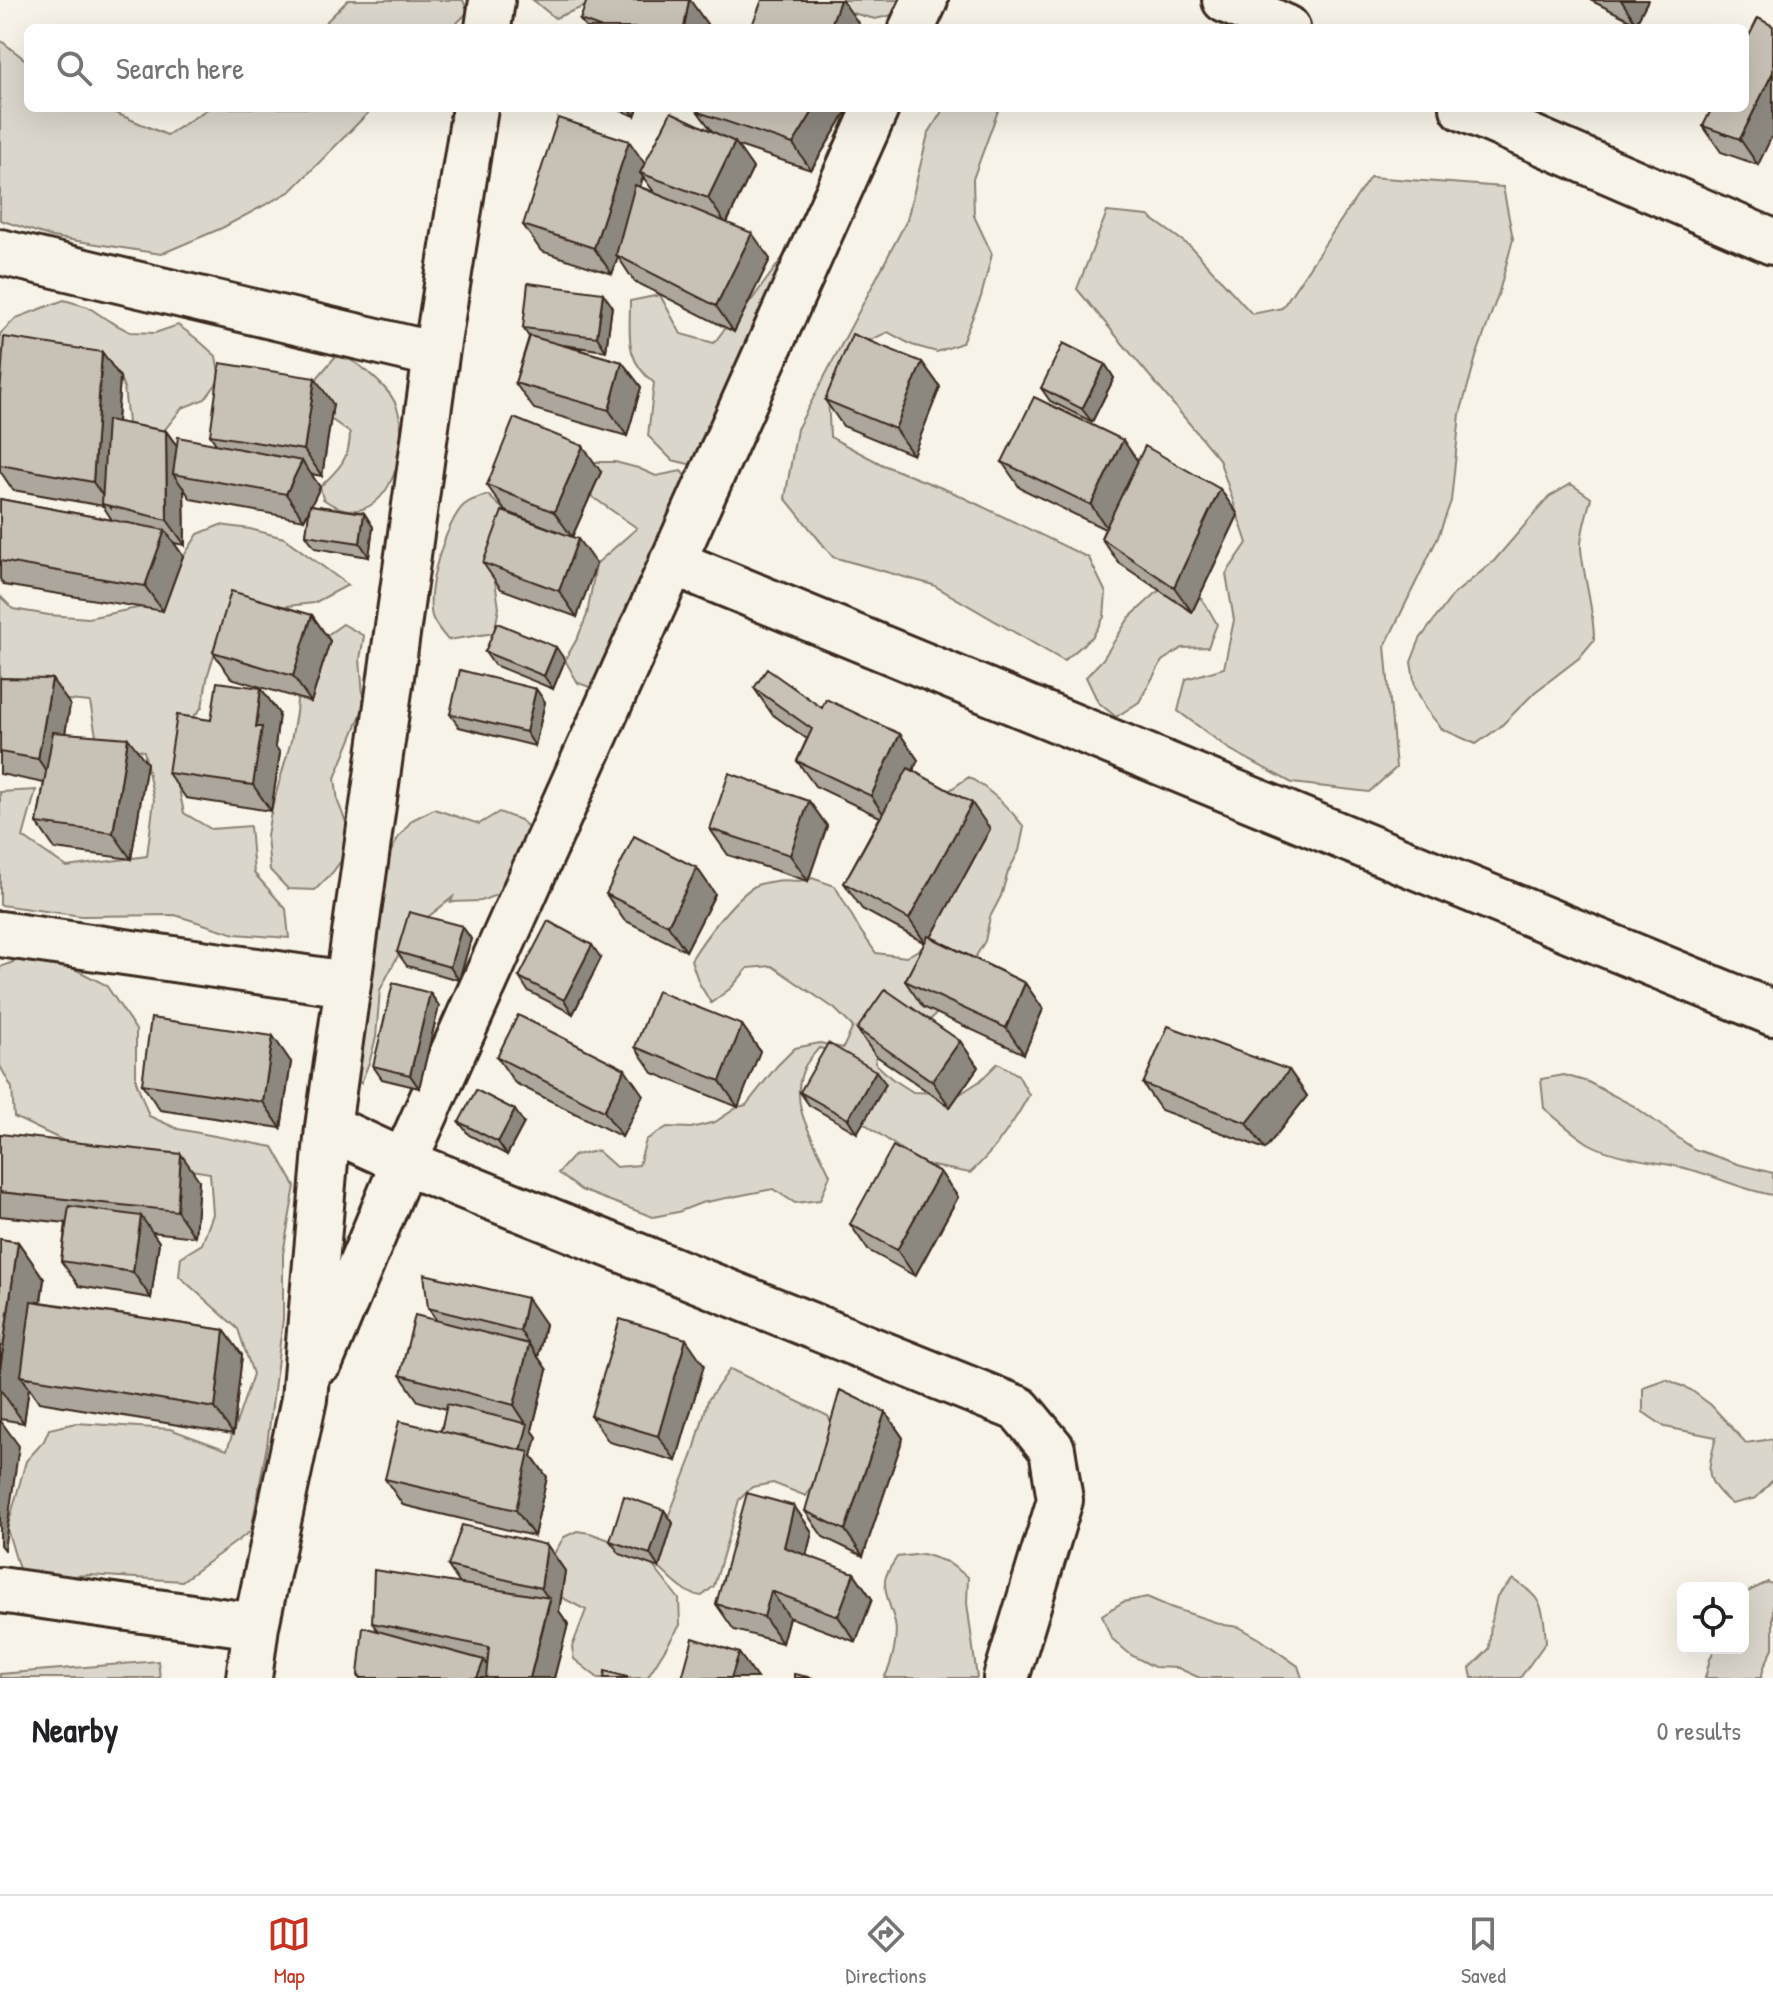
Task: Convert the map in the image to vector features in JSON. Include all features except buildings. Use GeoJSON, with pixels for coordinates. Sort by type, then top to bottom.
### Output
{"type":"FeatureCollection","features":[{"type":"Feature","properties":{"kind":"street"},"geometry":{"type":"LineString","coordinates":[[489,24],[492,0]]}},
{"type":"Feature","properties":{"kind":"street"},"geometry":{"type":"LineString","coordinates":[[914,24],[925,0]]}},
{"type":"Feature","properties":{"kind":"street"},"geometry":{"type":"LineString","coordinates":[[1225,0],[1278,24]]}},
{"type":"Feature","properties":{"kind":"street"},"geometry":{"type":"LineString","coordinates":[[249,1678],[256,1626],[304,1399],[328,1127],[436,355],[474,112]]}},
{"type":"Feature","properties":{"kind":"street"},"geometry":{"type":"LineString","coordinates":[[304,1399],[404,1162],[874,112]]}},
{"type":"Feature","properties":{"kind":"street"},"geometry":{"type":"LineString","coordinates":[[1472,112],[1773,242]]}},
{"type":"Feature","properties":{"kind":"street"},"geometry":{"type":"LineString","coordinates":[[0,252],[436,355]]}},
{"type":"Feature","properties":{"kind":"street"},"geometry":{"type":"LineString","coordinates":[[672,562],[1773,1013]]}},
{"type":"Feature","properties":{"kind":"street"},"geometry":{"type":"LineString","coordinates":[[0,934],[347,984]]}},
{"type":"Feature","properties":{"kind":"street"},"geometry":{"type":"LineString","coordinates":[[328,1127],[404,1162],[1019,1409],[1052,1449],[1060,1500],[1006,1678]]}},
{"type":"Feature","properties":{"kind":"street"},"geometry":{"type":"LineString","coordinates":[[0,1590],[256,1626]]}},
{"type":"Feature","properties":{"kind":"shaded area"},"geometry":{"type":"Polygon","coordinates":[[[348,0],[463,0],[468,12],[456,24],[324,24],[348,0]]]}},
{"type":"Feature","properties":{"kind":"shaded area"},"geometry":{"type":"Polygon","coordinates":[[[533,0],[593,0],[593,3],[555,18],[533,0]]]}},
{"type":"Feature","properties":{"kind":"shaded area"},"geometry":{"type":"Polygon","coordinates":[[[803,0],[929,0],[923,8],[875,19],[803,0]]]}},
{"type":"Feature","properties":{"kind":"shaded area"},"geometry":{"type":"Polygon","coordinates":[[[0,40],[24,59],[24,112],[113,112],[167,135],[203,112],[369,112],[291,191],[222,228],[161,254],[52,237],[0,220],[0,40]]]}},
{"type":"Feature","properties":{"kind":"shaded area"},"geometry":{"type":"Polygon","coordinates":[[[942,112],[998,112],[973,179],[974,216],[992,254],[981,297],[962,343],[937,352],[912,345],[888,332],[859,345],[828,395],[830,437],[883,465],[952,492],[1089,558],[1106,593],[1104,617],[1093,636],[1064,661],[933,585],[833,557],[785,498],[797,429],[907,220],[928,134],[942,112]]]}},
{"type":"Feature","properties":{"kind":"shaded area"},"geometry":{"type":"Polygon","coordinates":[[[1370,177],[1503,187],[1513,239],[1460,414],[1451,501],[1438,537],[1385,646],[1396,768],[1369,792],[1292,783],[1229,749],[1178,711],[1186,679],[1224,668],[1234,620],[1226,574],[1247,543],[1219,459],[1077,289],[1107,212],[1148,216],[1191,247],[1252,314],[1282,308],[1370,177]]]}},
{"type":"Feature","properties":{"kind":"shaded area"},"geometry":{"type":"Polygon","coordinates":[[[805,227],[710,469],[672,460],[648,436],[654,383],[633,356],[630,301],[660,295],[681,334],[714,343],[748,305],[805,227]]]}},
{"type":"Feature","properties":{"kind":"shaded area"},"geometry":{"type":"Polygon","coordinates":[[[64,300],[88,307],[130,332],[155,333],[178,325],[216,356],[220,379],[205,399],[182,408],[148,445],[129,431],[120,377],[98,362],[3,383],[0,334],[16,318],[64,300]]]}},
{"type":"Feature","properties":{"kind":"shaded area"},"geometry":{"type":"Polygon","coordinates":[[[335,357],[356,363],[384,387],[394,400],[400,424],[401,445],[389,485],[377,500],[362,509],[344,509],[323,499],[320,487],[342,463],[349,442],[350,433],[328,417],[312,384],[335,357]]]}},
{"type":"Feature","properties":{"kind":"shaded area"},"geometry":{"type":"Polygon","coordinates":[[[591,462],[615,462],[656,476],[681,471],[706,501],[711,519],[702,556],[602,691],[578,683],[565,660],[587,615],[596,564],[637,528],[594,498],[575,479],[591,462]]]}},
{"type":"Feature","properties":{"kind":"shaded area"},"geometry":{"type":"Polygon","coordinates":[[[1571,484],[1591,498],[1581,549],[1594,640],[1579,658],[1476,744],[1442,729],[1426,709],[1415,687],[1411,662],[1420,639],[1453,595],[1494,561],[1549,497],[1571,484]]]}},
{"type":"Feature","properties":{"kind":"shaded area"},"geometry":{"type":"Polygon","coordinates":[[[488,495],[505,511],[506,534],[495,581],[499,608],[494,633],[448,640],[434,622],[431,608],[438,559],[450,526],[464,505],[488,495]]]}},
{"type":"Feature","properties":{"kind":"shaded area"},"geometry":{"type":"Polygon","coordinates":[[[220,525],[284,538],[348,585],[314,603],[278,607],[220,637],[208,674],[202,707],[187,725],[176,775],[184,813],[211,829],[250,826],[254,873],[286,909],[289,938],[235,934],[175,915],[82,916],[0,905],[0,792],[36,790],[23,837],[67,867],[147,856],[154,800],[144,751],[97,741],[90,702],[34,697],[0,680],[0,596],[13,609],[88,618],[152,605],[198,534],[220,525]]]}},
{"type":"Feature","properties":{"kind":"shaded area"},"geometry":{"type":"Polygon","coordinates":[[[1165,585],[1189,585],[1205,603],[1217,624],[1208,647],[1182,648],[1162,661],[1139,702],[1116,717],[1098,702],[1086,677],[1103,659],[1129,618],[1165,585]]]}},
{"type":"Feature","properties":{"kind":"shaded area"},"geometry":{"type":"Polygon","coordinates":[[[343,624],[364,636],[360,659],[364,707],[335,778],[338,802],[349,830],[346,854],[315,890],[288,889],[270,870],[267,836],[271,811],[291,741],[298,687],[323,638],[343,624]]]}},
{"type":"Feature","properties":{"kind":"shaded area"},"geometry":{"type":"Polygon","coordinates":[[[969,777],[999,799],[1024,827],[1019,851],[990,917],[985,941],[949,1001],[931,1019],[881,1031],[875,1063],[913,1092],[960,1094],[980,1081],[998,1063],[1018,1075],[1029,1095],[1003,1137],[979,1165],[970,1173],[922,1164],[861,1121],[846,1055],[819,1048],[804,1068],[799,1096],[805,1123],[830,1175],[820,1200],[795,1203],[773,1189],[701,1203],[653,1217],[581,1190],[558,1173],[574,1155],[598,1151],[616,1167],[639,1165],[646,1140],[667,1127],[691,1128],[715,1122],[746,1105],[795,1048],[820,1043],[843,1048],[853,1027],[835,1009],[772,966],[748,968],[731,988],[711,1003],[699,983],[691,960],[740,898],[757,885],[780,880],[803,881],[812,878],[835,886],[876,953],[906,957],[927,945],[958,815],[950,790],[969,777]]]}},
{"type":"Feature","properties":{"kind":"shaded area"},"geometry":{"type":"Polygon","coordinates":[[[434,809],[479,824],[499,812],[520,820],[538,835],[504,892],[481,901],[451,902],[453,897],[418,925],[380,990],[376,1037],[361,1083],[338,1076],[386,861],[412,820],[434,809]]]}},
{"type":"Feature","properties":{"kind":"shaded area"},"geometry":{"type":"Polygon","coordinates":[[[26,957],[61,962],[106,985],[136,1030],[136,1081],[149,1116],[178,1129],[273,1147],[295,1186],[283,1254],[283,1319],[267,1445],[251,1531],[182,1581],[89,1575],[22,1579],[7,1529],[26,1461],[44,1441],[49,1429],[76,1423],[170,1429],[227,1450],[253,1374],[238,1329],[179,1276],[181,1257],[202,1244],[213,1214],[210,1173],[143,1162],[64,1141],[14,1117],[12,1088],[0,1066],[0,967],[26,957]]]}},
{"type":"Feature","properties":{"kind":"shaded area"},"geometry":{"type":"Polygon","coordinates":[[[1564,1075],[1588,1082],[1634,1106],[1694,1149],[1773,1173],[1773,1195],[1688,1169],[1615,1154],[1588,1143],[1544,1108],[1541,1079],[1564,1075]]]}},
{"type":"Feature","properties":{"kind":"shaded area"},"geometry":{"type":"Polygon","coordinates":[[[730,1369],[828,1416],[838,1437],[806,1496],[773,1483],[752,1487],[739,1500],[714,1586],[702,1596],[684,1589],[659,1568],[671,1510],[693,1454],[708,1400],[730,1369]]]}},
{"type":"Feature","properties":{"kind":"shaded area"},"geometry":{"type":"Polygon","coordinates":[[[1666,1379],[1691,1390],[1711,1405],[1746,1443],[1773,1439],[1773,1480],[1756,1498],[1732,1504],[1716,1488],[1710,1467],[1716,1437],[1665,1427],[1643,1412],[1643,1387],[1666,1379]]]}},
{"type":"Feature","properties":{"kind":"shaded area"},"geometry":{"type":"Polygon","coordinates":[[[577,1531],[626,1546],[649,1561],[679,1599],[680,1625],[647,1678],[598,1678],[574,1659],[572,1647],[586,1610],[559,1596],[549,1562],[564,1537],[577,1531]]]}},
{"type":"Feature","properties":{"kind":"shaded area"},"geometry":{"type":"Polygon","coordinates":[[[923,1554],[947,1562],[968,1577],[967,1603],[977,1678],[884,1678],[892,1659],[896,1636],[885,1586],[886,1577],[897,1557],[923,1554]]]}},
{"type":"Feature","properties":{"kind":"shaded area"},"geometry":{"type":"Polygon","coordinates":[[[1513,1579],[1531,1592],[1540,1605],[1546,1642],[1520,1678],[1472,1678],[1470,1668],[1489,1649],[1497,1596],[1513,1579]]]}},
{"type":"Feature","properties":{"kind":"shaded area"},"geometry":{"type":"Polygon","coordinates":[[[1768,1582],[1773,1585],[1773,1648],[1761,1678],[1705,1678],[1712,1654],[1749,1654],[1749,1591],[1768,1582]]]}},
{"type":"Feature","properties":{"kind":"shaded area"},"geometry":{"type":"Polygon","coordinates":[[[1147,1597],[1224,1625],[1239,1627],[1298,1666],[1302,1678],[1200,1678],[1178,1668],[1154,1667],[1131,1655],[1111,1638],[1102,1615],[1123,1602],[1147,1597]]]}},
{"type":"Feature","properties":{"kind":"shaded area"},"geometry":{"type":"Polygon","coordinates":[[[158,1661],[160,1678],[0,1678],[0,1674],[158,1661]]]}}]}
